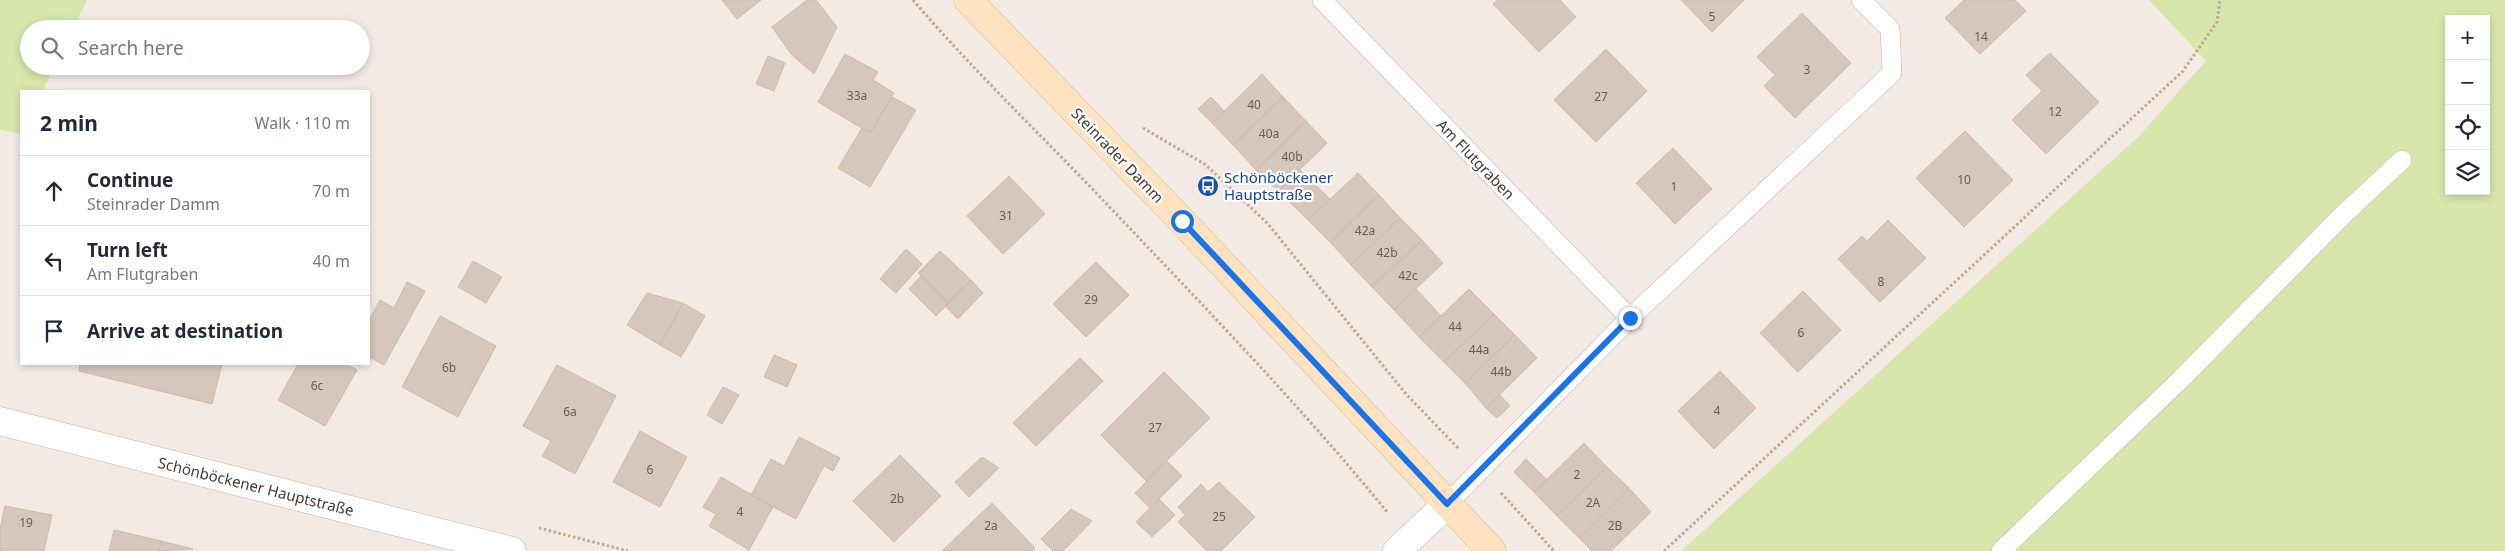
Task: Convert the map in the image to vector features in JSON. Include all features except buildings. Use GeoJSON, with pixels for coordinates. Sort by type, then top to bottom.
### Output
{"type":"FeatureCollection","features":[{"type":"Feature","properties":{"kind":"main road","name":"Steinrader Damm"},"geometry":{"type":"LineString","coordinates":[[968,0],[1182,221],[1492,551]]}},
{"type":"Feature","properties":{"kind":"street","name":"Schönböckener Hauptstraße"},"geometry":{"type":"LineString","coordinates":[[0,421],[512,551]]}},
{"type":"Feature","properties":{"kind":"street"},"geometry":{"type":"LineString","coordinates":[[1403,545],[1447,504]]}},
{"type":"Feature","properties":{"kind":"lane","name":"Am Flutgraben"},"geometry":{"type":"LineString","coordinates":[[1322,0],[1630,318]]}},
{"type":"Feature","properties":{"kind":"lane"},"geometry":{"type":"LineString","coordinates":[[1447,504],[1630,318],[1892,72],[1890,29],[1861,0]]}},
{"type":"Feature","properties":{"kind":"lane"},"geometry":{"type":"LineString","coordinates":[[2001,551],[2179,381],[2344,214],[2402,160]]}},
{"type":"Feature","properties":{"kind":"path"},"geometry":{"type":"LineString","coordinates":[[913,0],[946,39],[1100,198],[1341,455],[1403,545]]}},
{"type":"Feature","properties":{"kind":"path"},"geometry":{"type":"LineString","coordinates":[[1664,551],[2183,71],[2218,22],[2220,0]]}},
{"type":"Feature","properties":{"kind":"path"},"geometry":{"type":"LineString","coordinates":[[1141,127],[1206,165],[1268,224],[1406,394]]}},
{"type":"Feature","properties":{"kind":"green space"},"geometry":{"type":"Polygon","coordinates":[[[0,0],[87,0],[77,20],[20,20],[20,75],[50,75],[43,90],[20,90],[20,134],[0,130],[0,0]]]}},
{"type":"Feature","properties":{"kind":"green space"},"geometry":{"type":"Polygon","coordinates":[[[2149,0],[2505,0],[2505,551],[1681,551],[2138,137],[2206,61],[2149,0]]]}},
{"type":"Feature","properties":{"kind":"place","name":"Schönböckener Hauptstraße"},"geometry":{"type":"Point","coordinates":[1208,186]}},
{"type":"Feature","properties":{"kind":"route"},"geometry":{"type":"LineString","coordinates":[[1182,221],[1447,504],[1630,318]]}}]}
